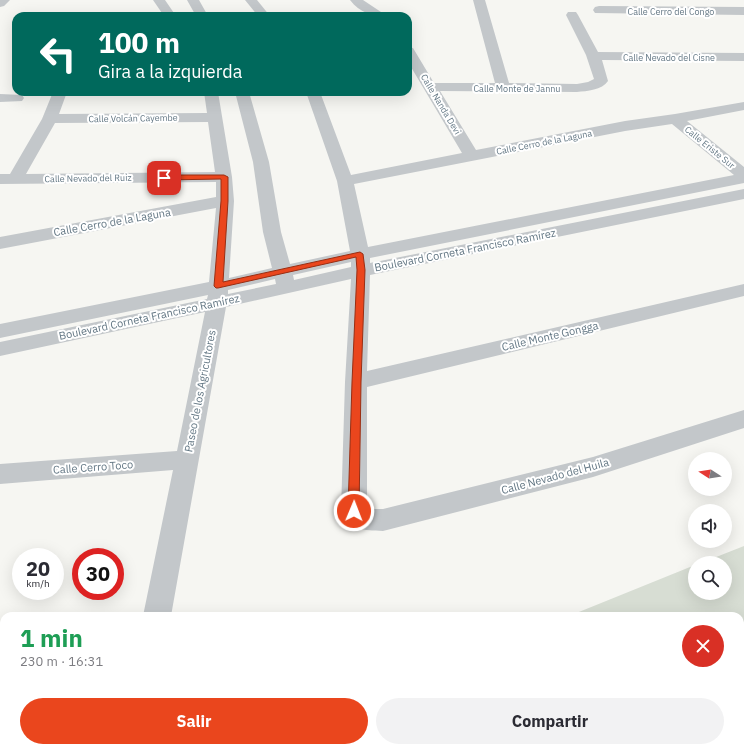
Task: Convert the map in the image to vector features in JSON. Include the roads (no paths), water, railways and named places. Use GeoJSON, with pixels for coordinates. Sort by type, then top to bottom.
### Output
{"type":"FeatureCollection","features":[{"type":"Feature","properties":{"kind":"street"},"geometry":{"type":"LineString","coordinates":[[0,4],[4,0]]}},
{"type":"Feature","properties":{"kind":"street"},"geometry":{"type":"LineString","coordinates":[[159,0],[167,12]]}},
{"type":"Feature","properties":{"kind":"street"},"geometry":{"type":"LineString","coordinates":[[193,0],[200,12]]}},
{"type":"Feature","properties":{"kind":"street"},"geometry":{"type":"LineString","coordinates":[[251,0],[261,12]]}},
{"type":"Feature","properties":{"kind":"street"},"geometry":{"type":"LineString","coordinates":[[356,0],[374,12]]}},
{"type":"Feature","properties":{"kind":"street"},"geometry":{"type":"LineString","coordinates":[[479,0],[503,88]]}},
{"type":"Feature","properties":{"kind":"street","name":"Calle Cerro del Congo"},"geometry":{"type":"LineString","coordinates":[[599,10],[744,11]]}},
{"type":"Feature","properties":{"kind":"street"},"geometry":{"type":"LineString","coordinates":[[572,15],[594,56]]}},
{"type":"Feature","properties":{"kind":"street","name":"Calle Monte de Jannu"},"geometry":{"type":"LineString","coordinates":[[431,87],[577,88],[591,86],[601,81],[594,56]]}},
{"type":"Feature","properties":{"kind":"street","name":"Calle Nevado del Cisne"},"geometry":{"type":"LineString","coordinates":[[594,56],[744,57]]}},
{"type":"Feature","properties":{"kind":"street","name":"Calle Nanda Devi"},"geometry":{"type":"LineString","coordinates":[[412,57],[472,157]]}},
{"type":"Feature","properties":{"kind":"street"},"geometry":{"type":"LineString","coordinates":[[8,179],[50,119],[59,96]]}},
{"type":"Feature","properties":{"kind":"street","name":"Paseo de los Agricultores"},"geometry":{"type":"LineString","coordinates":[[158,612],[218,294],[225,201],[224,177],[212,96]]}},
{"type":"Feature","properties":{"kind":"street"},"geometry":{"type":"LineString","coordinates":[[243,96],[261,162],[272,232],[285,279]]}},
{"type":"Feature","properties":{"kind":"street"},"geometry":{"type":"LineString","coordinates":[[314,96],[345,181],[360,262],[356,382]]}},
{"type":"Feature","properties":{"kind":"street"},"geometry":{"type":"LineString","coordinates":[[0,98],[17,98]]}},
{"type":"Feature","properties":{"kind":"street","name":"Calle Cerro de la Laguna"},"geometry":{"type":"LineString","coordinates":[[345,181],[625,126],[675,119],[744,106]]}},
{"type":"Feature","properties":{"kind":"street","name":"Calle Volcán Cayembe"},"geometry":{"type":"LineString","coordinates":[[50,119],[216,117]]}},
{"type":"Feature","properties":{"kind":"street","name":"Calle Eriste Sur"},"geometry":{"type":"LineString","coordinates":[[675,119],[744,175]]}},
{"type":"Feature","properties":{"kind":"street","name":"Calle Nevado del Ruiz"},"geometry":{"type":"LineString","coordinates":[[8,179],[224,177]]}},
{"type":"Feature","properties":{"kind":"street","name":"Boulevard Corneta Francisco Ramírez"},"geometry":{"type":"LineString","coordinates":[[0,349],[218,294],[744,178]]}},
{"type":"Feature","properties":{"kind":"street","name":"Boulevard Corneta Francisco Ramírez"},"geometry":{"type":"LineString","coordinates":[[360,262],[744,194]]}},
{"type":"Feature","properties":{"kind":"street","name":"Calle Cerro de la Laguna"},"geometry":{"type":"LineString","coordinates":[[0,243],[225,201]]}},
{"type":"Feature","properties":{"kind":"street","name":"Calle Monte Gongga"},"geometry":{"type":"LineString","coordinates":[[356,382],[744,290]]}},
{"type":"Feature","properties":{"kind":"street","name":"Boulevard Corneta Francisco Ramírez"},"geometry":{"type":"LineString","coordinates":[[0,330],[218,294]]}},
{"type":"Feature","properties":{"kind":"street","name":"Calle Nevado del Huila"},"geometry":{"type":"LineString","coordinates":[[356,382],[354,511],[363,519],[383,520],[593,467],[744,419]]}},
{"type":"Feature","properties":{"kind":"street","name":"Calle Cerro Toco"},"geometry":{"type":"LineString","coordinates":[[0,474],[186,460]]}}]}
